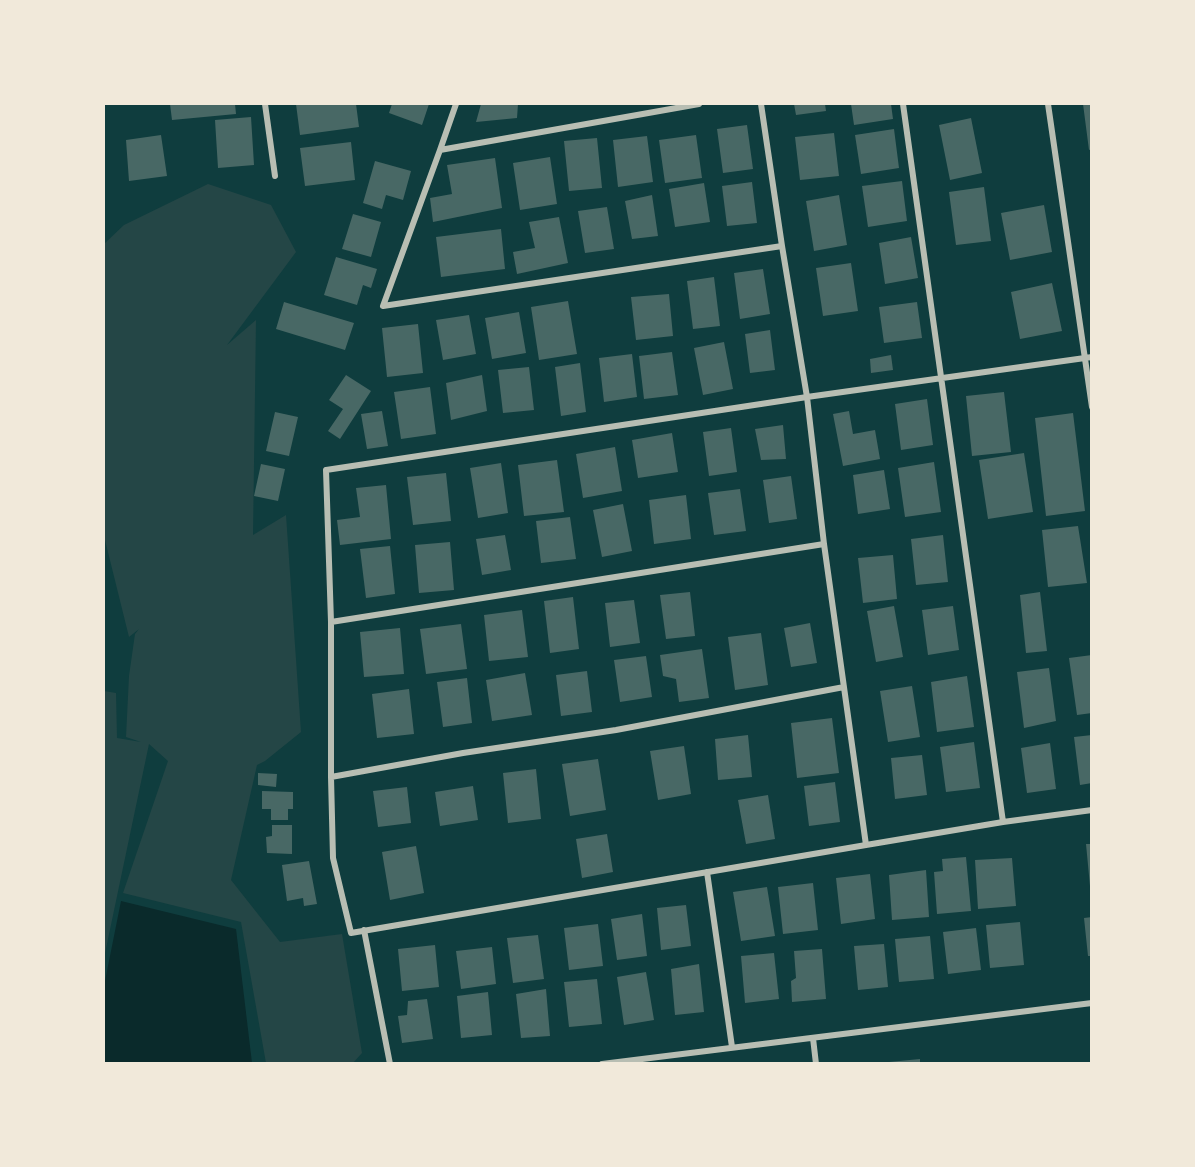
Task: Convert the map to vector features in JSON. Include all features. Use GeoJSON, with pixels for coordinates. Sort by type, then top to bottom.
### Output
{"type":"FeatureCollection","features":[{"type":"Feature","properties":{"kind":"street"},"geometry":{"type":"LineString","coordinates":[[265,104],[275,176]]}},
{"type":"Feature","properties":{"kind":"street"},"geometry":{"type":"LineString","coordinates":[[456,104],[383,306],[782,246]]}},
{"type":"Feature","properties":{"kind":"street"},"geometry":{"type":"LineString","coordinates":[[440,150],[699,104]]}},
{"type":"Feature","properties":{"kind":"street"},"geometry":{"type":"LineString","coordinates":[[761,104],[807,397],[824,544],[866,845]]}},
{"type":"Feature","properties":{"kind":"street"},"geometry":{"type":"LineString","coordinates":[[903,104],[943,378],[1003,822]]}},
{"type":"Feature","properties":{"kind":"street"},"geometry":{"type":"LineString","coordinates":[[1048,104],[1088,357],[1092,407]]}},
{"type":"Feature","properties":{"kind":"street"},"geometry":{"type":"LineString","coordinates":[[1088,357],[326,470],[331,622],[333,858],[351,933],[1003,822],[1092,810]]}},
{"type":"Feature","properties":{"kind":"street"},"geometry":{"type":"LineString","coordinates":[[331,622],[824,544]]}},
{"type":"Feature","properties":{"kind":"street"},"geometry":{"type":"LineString","coordinates":[[331,777],[463,753],[616,730],[844,687]]}},
{"type":"Feature","properties":{"kind":"street"},"geometry":{"type":"LineString","coordinates":[[707,872],[732,1047]]}},
{"type":"Feature","properties":{"kind":"street"},"geometry":{"type":"LineString","coordinates":[[364,930],[390,1064]]}},
{"type":"Feature","properties":{"kind":"street"},"geometry":{"type":"LineString","coordinates":[[602,1064],[1092,1003]]}},
{"type":"Feature","properties":{"kind":"street"},"geometry":{"type":"LineString","coordinates":[[813,1038],[816,1064]]}},
{"type":"Feature","properties":{"kind":"shaded area"},"geometry":{"type":"Polygon","coordinates":[[[208,184],[271,205],[296,252],[227,345],[256,320],[253,535],[286,515],[301,732],[257,765],[231,880],[280,942],[342,934],[362,1053],[353,1063],[266,1063],[241,922],[123,893],[168,761],[149,744],[104,958],[104,691],[116,693],[117,738],[141,742],[126,737],[129,676],[135,634],[139,629],[129,637],[104,536],[104,244],[124,225],[208,184]]]}},
{"type":"Feature","properties":{"kind":"shaded area"},"geometry":{"type":"Polygon","coordinates":[[[121,901],[236,929],[252,1063],[104,1063],[104,986],[121,901]]]}},
{"type":"Feature","properties":{"kind":"building"},"geometry":{"type":"Polygon","coordinates":[[[170,104],[235,104],[236,114],[172,120],[170,104]]]}},
{"type":"Feature","properties":{"kind":"building"},"geometry":{"type":"Polygon","coordinates":[[[296,104],[356,104],[359,127],[300,135],[296,104]]]}},
{"type":"Feature","properties":{"kind":"building"},"geometry":{"type":"Polygon","coordinates":[[[392,104],[429,104],[422,125],[389,113],[392,104]]]}},
{"type":"Feature","properties":{"kind":"building"},"geometry":{"type":"Polygon","coordinates":[[[481,104],[518,104],[517,118],[476,122],[481,104]]]}},
{"type":"Feature","properties":{"kind":"building"},"geometry":{"type":"Polygon","coordinates":[[[794,104],[825,104],[826,111],[796,115],[794,104]]]}},
{"type":"Feature","properties":{"kind":"building"},"geometry":{"type":"Polygon","coordinates":[[[851,104],[891,104],[893,119],[854,125],[851,104]]]}},
{"type":"Feature","properties":{"kind":"building"},"geometry":{"type":"Polygon","coordinates":[[[1083,104],[1092,104],[1092,149],[1089,150],[1083,104]]]}},
{"type":"Feature","properties":{"kind":"building"},"geometry":{"type":"Polygon","coordinates":[[[251,117],[254,165],[218,168],[215,120],[251,117]]]}},
{"type":"Feature","properties":{"kind":"building"},"geometry":{"type":"Polygon","coordinates":[[[971,118],[982,173],[950,180],[939,125],[971,118]]]}},
{"type":"Feature","properties":{"kind":"building"},"geometry":{"type":"Polygon","coordinates":[[[747,125],[753,169],[723,173],[717,129],[747,125]]]}},
{"type":"Feature","properties":{"kind":"building"},"geometry":{"type":"Polygon","coordinates":[[[894,129],[899,168],[861,174],[855,135],[894,129]]]}},
{"type":"Feature","properties":{"kind":"building"},"geometry":{"type":"Polygon","coordinates":[[[834,133],[839,176],[800,180],[795,137],[834,133]]]}},
{"type":"Feature","properties":{"kind":"building"},"geometry":{"type":"Polygon","coordinates":[[[161,135],[167,176],[129,181],[126,140],[161,135]]]}},
{"type":"Feature","properties":{"kind":"building"},"geometry":{"type":"Polygon","coordinates":[[[696,135],[702,178],[665,183],[659,140],[696,135]]]}},
{"type":"Feature","properties":{"kind":"building"},"geometry":{"type":"Polygon","coordinates":[[[647,136],[653,182],[618,187],[613,140],[647,136]]]}},
{"type":"Feature","properties":{"kind":"building"},"geometry":{"type":"Polygon","coordinates":[[[597,138],[602,188],[569,191],[564,141],[597,138]]]}},
{"type":"Feature","properties":{"kind":"building"},"geometry":{"type":"Polygon","coordinates":[[[351,142],[355,180],[305,186],[300,148],[351,142]]]}},
{"type":"Feature","properties":{"kind":"building"},"geometry":{"type":"Polygon","coordinates":[[[550,157],[557,204],[520,210],[513,163],[550,157]]]}},
{"type":"Feature","properties":{"kind":"building"},"geometry":{"type":"Polygon","coordinates":[[[495,158],[502,208],[433,222],[430,198],[452,194],[447,165],[495,158]]]}},
{"type":"Feature","properties":{"kind":"building"},"geometry":{"type":"Polygon","coordinates":[[[375,161],[411,171],[403,200],[386,195],[382,209],[363,203],[375,161]]]}},
{"type":"Feature","properties":{"kind":"building"},"geometry":{"type":"Polygon","coordinates":[[[902,181],[907,221],[868,227],[862,186],[902,181]]]}},
{"type":"Feature","properties":{"kind":"building"},"geometry":{"type":"Polygon","coordinates":[[[752,182],[757,223],[727,226],[722,186],[752,182]]]}},
{"type":"Feature","properties":{"kind":"building"},"geometry":{"type":"Polygon","coordinates":[[[704,183],[710,222],[675,227],[669,189],[704,183]]]}},
{"type":"Feature","properties":{"kind":"building"},"geometry":{"type":"Polygon","coordinates":[[[984,187],[991,241],[956,245],[949,192],[984,187]]]}},
{"type":"Feature","properties":{"kind":"building"},"geometry":{"type":"Polygon","coordinates":[[[652,195],[658,236],[632,239],[625,201],[652,195]]]}},
{"type":"Feature","properties":{"kind":"building"},"geometry":{"type":"Polygon","coordinates":[[[839,195],[847,245],[814,251],[806,201],[839,195]]]}},
{"type":"Feature","properties":{"kind":"building"},"geometry":{"type":"Polygon","coordinates":[[[1044,205],[1052,252],[1010,260],[1001,213],[1044,205]]]}},
{"type":"Feature","properties":{"kind":"building"},"geometry":{"type":"Polygon","coordinates":[[[607,207],[614,249],[585,253],[578,211],[607,207]]]}},
{"type":"Feature","properties":{"kind":"building"},"geometry":{"type":"Polygon","coordinates":[[[353,214],[381,222],[371,257],[342,249],[353,214]]]}},
{"type":"Feature","properties":{"kind":"building"},"geometry":{"type":"Polygon","coordinates":[[[559,217],[568,263],[517,274],[513,252],[535,248],[529,222],[559,217]]]}},
{"type":"Feature","properties":{"kind":"building"},"geometry":{"type":"Polygon","coordinates":[[[501,229],[505,269],[441,277],[436,237],[501,229]]]}},
{"type":"Feature","properties":{"kind":"building"},"geometry":{"type":"Polygon","coordinates":[[[911,237],[918,278],[885,284],[879,243],[911,237]]]}},
{"type":"Feature","properties":{"kind":"building"},"geometry":{"type":"Polygon","coordinates":[[[336,257],[377,269],[371,288],[363,285],[357,305],[324,295],[336,257]]]}},
{"type":"Feature","properties":{"kind":"building"},"geometry":{"type":"Polygon","coordinates":[[[851,263],[858,311],[823,316],[816,268],[851,263]]]}},
{"type":"Feature","properties":{"kind":"building"},"geometry":{"type":"Polygon","coordinates":[[[763,269],[770,314],[740,319],[734,273],[763,269]]]}},
{"type":"Feature","properties":{"kind":"building"},"geometry":{"type":"Polygon","coordinates":[[[714,277],[720,326],[693,329],[687,281],[714,277]]]}},
{"type":"Feature","properties":{"kind":"building"},"geometry":{"type":"Polygon","coordinates":[[[1052,283],[1062,331],[1020,339],[1011,292],[1052,283]]]}},
{"type":"Feature","properties":{"kind":"building"},"geometry":{"type":"Polygon","coordinates":[[[669,294],[673,336],[636,340],[631,297],[669,294]]]}},
{"type":"Feature","properties":{"kind":"building"},"geometry":{"type":"Polygon","coordinates":[[[568,301],[577,354],[539,360],[531,307],[568,301]]]}},
{"type":"Feature","properties":{"kind":"building"},"geometry":{"type":"Polygon","coordinates":[[[284,302],[354,323],[345,350],[276,329],[284,302]]]}},
{"type":"Feature","properties":{"kind":"building"},"geometry":{"type":"Polygon","coordinates":[[[917,302],[922,338],[884,343],[879,307],[917,302]]]}},
{"type":"Feature","properties":{"kind":"building"},"geometry":{"type":"Polygon","coordinates":[[[519,312],[526,353],[492,359],[485,318],[519,312]]]}},
{"type":"Feature","properties":{"kind":"building"},"geometry":{"type":"Polygon","coordinates":[[[469,315],[476,354],[443,360],[436,320],[469,315]]]}},
{"type":"Feature","properties":{"kind":"building"},"geometry":{"type":"Polygon","coordinates":[[[418,324],[423,373],[387,377],[382,328],[418,324]]]}},
{"type":"Feature","properties":{"kind":"building"},"geometry":{"type":"Polygon","coordinates":[[[770,330],[775,370],[750,373],[745,334],[770,330]]]}},
{"type":"Feature","properties":{"kind":"building"},"geometry":{"type":"Polygon","coordinates":[[[724,342],[733,389],[703,395],[694,348],[724,342]]]}},
{"type":"Feature","properties":{"kind":"building"},"geometry":{"type":"Polygon","coordinates":[[[672,352],[678,395],[644,399],[639,356],[672,352]]]}},
{"type":"Feature","properties":{"kind":"building"},"geometry":{"type":"Polygon","coordinates":[[[632,354],[637,397],[604,402],[599,358],[632,354]]]}},
{"type":"Feature","properties":{"kind":"building"},"geometry":{"type":"Polygon","coordinates":[[[891,355],[893,370],[871,373],[870,359],[891,355]]]}},
{"type":"Feature","properties":{"kind":"building"},"geometry":{"type":"Polygon","coordinates":[[[580,363],[586,412],[561,416],[555,367],[580,363]]]}},
{"type":"Feature","properties":{"kind":"building"},"geometry":{"type":"Polygon","coordinates":[[[529,367],[534,410],[503,413],[498,370],[529,367]]]}},
{"type":"Feature","properties":{"kind":"building"},"geometry":{"type":"Polygon","coordinates":[[[346,375],[371,391],[340,439],[328,431],[343,409],[329,400],[346,375]]]}},
{"type":"Feature","properties":{"kind":"building"},"geometry":{"type":"Polygon","coordinates":[[[482,375],[487,411],[451,420],[446,383],[482,375]]]}},
{"type":"Feature","properties":{"kind":"building"},"geometry":{"type":"Polygon","coordinates":[[[430,387],[436,434],[401,439],[394,392],[430,387]]]}},
{"type":"Feature","properties":{"kind":"building"},"geometry":{"type":"Polygon","coordinates":[[[1004,392],[1011,452],[972,456],[966,396],[1004,392]]]}},
{"type":"Feature","properties":{"kind":"building"},"geometry":{"type":"Polygon","coordinates":[[[927,399],[933,445],[901,450],[895,404],[927,399]]]}},
{"type":"Feature","properties":{"kind":"building"},"geometry":{"type":"Polygon","coordinates":[[[382,411],[388,446],[367,449],[361,414],[382,411]]]}},
{"type":"Feature","properties":{"kind":"building"},"geometry":{"type":"Polygon","coordinates":[[[849,411],[853,434],[875,430],[880,459],[843,466],[833,414],[849,411]]]}},
{"type":"Feature","properties":{"kind":"building"},"geometry":{"type":"Polygon","coordinates":[[[275,412],[298,417],[289,456],[266,451],[275,412]]]}},
{"type":"Feature","properties":{"kind":"building"},"geometry":{"type":"Polygon","coordinates":[[[1073,413],[1085,511],[1046,516],[1035,418],[1073,413]]]}},
{"type":"Feature","properties":{"kind":"building"},"geometry":{"type":"Polygon","coordinates":[[[783,425],[786,459],[761,460],[755,429],[783,425]]]}},
{"type":"Feature","properties":{"kind":"building"},"geometry":{"type":"Polygon","coordinates":[[[731,428],[737,472],[709,476],[703,432],[731,428]]]}},
{"type":"Feature","properties":{"kind":"building"},"geometry":{"type":"Polygon","coordinates":[[[672,433],[678,472],[638,478],[632,440],[672,433]]]}},
{"type":"Feature","properties":{"kind":"building"},"geometry":{"type":"Polygon","coordinates":[[[615,447],[622,491],[583,498],[576,454],[615,447]]]}},
{"type":"Feature","properties":{"kind":"building"},"geometry":{"type":"Polygon","coordinates":[[[1024,453],[1033,512],[988,519],[979,460],[1024,453]]]}},
{"type":"Feature","properties":{"kind":"building"},"geometry":{"type":"Polygon","coordinates":[[[557,460],[564,512],[524,516],[518,465],[557,460]]]}},
{"type":"Feature","properties":{"kind":"building"},"geometry":{"type":"Polygon","coordinates":[[[934,462],[941,512],[905,517],[898,468],[934,462]]]}},
{"type":"Feature","properties":{"kind":"building"},"geometry":{"type":"Polygon","coordinates":[[[501,463],[508,513],[478,518],[470,468],[501,463]]]}},
{"type":"Feature","properties":{"kind":"building"},"geometry":{"type":"Polygon","coordinates":[[[261,464],[285,469],[278,501],[254,496],[261,464]]]}},
{"type":"Feature","properties":{"kind":"building"},"geometry":{"type":"Polygon","coordinates":[[[884,470],[890,509],[858,514],[853,475],[884,470]]]}},
{"type":"Feature","properties":{"kind":"building"},"geometry":{"type":"Polygon","coordinates":[[[446,473],[451,521],[413,525],[407,477],[446,473]]]}},
{"type":"Feature","properties":{"kind":"building"},"geometry":{"type":"Polygon","coordinates":[[[791,476],[797,519],[769,523],[763,480],[791,476]]]}},
{"type":"Feature","properties":{"kind":"building"},"geometry":{"type":"Polygon","coordinates":[[[386,485],[391,539],[340,545],[337,520],[360,517],[356,488],[386,485]]]}},
{"type":"Feature","properties":{"kind":"building"},"geometry":{"type":"Polygon","coordinates":[[[740,489],[746,531],[714,535],[708,493],[740,489]]]}},
{"type":"Feature","properties":{"kind":"building"},"geometry":{"type":"Polygon","coordinates":[[[686,495],[691,539],[654,544],[649,500],[686,495]]]}},
{"type":"Feature","properties":{"kind":"building"},"geometry":{"type":"Polygon","coordinates":[[[623,504],[632,551],[602,557],[593,510],[623,504]]]}},
{"type":"Feature","properties":{"kind":"building"},"geometry":{"type":"Polygon","coordinates":[[[570,517],[576,559],[541,563],[536,521],[570,517]]]}},
{"type":"Feature","properties":{"kind":"building"},"geometry":{"type":"Polygon","coordinates":[[[1078,526],[1087,583],[1048,587],[1042,530],[1078,526]]]}},
{"type":"Feature","properties":{"kind":"building"},"geometry":{"type":"Polygon","coordinates":[[[505,535],[511,570],[482,575],[476,539],[505,535]]]}},
{"type":"Feature","properties":{"kind":"building"},"geometry":{"type":"Polygon","coordinates":[[[943,535],[948,582],[916,585],[911,539],[943,535]]]}},
{"type":"Feature","properties":{"kind":"building"},"geometry":{"type":"Polygon","coordinates":[[[450,542],[454,590],[419,593],[415,545],[450,542]]]}},
{"type":"Feature","properties":{"kind":"building"},"geometry":{"type":"Polygon","coordinates":[[[390,546],[395,594],[366,598],[360,549],[390,546]]]}},
{"type":"Feature","properties":{"kind":"building"},"geometry":{"type":"Polygon","coordinates":[[[893,555],[897,599],[863,603],[858,558],[893,555]]]}},
{"type":"Feature","properties":{"kind":"building"},"geometry":{"type":"Polygon","coordinates":[[[690,592],[695,636],[666,639],[660,595],[690,592]]]}},
{"type":"Feature","properties":{"kind":"building"},"geometry":{"type":"Polygon","coordinates":[[[1040,592],[1047,651],[1026,653],[1020,595],[1040,592]]]}},
{"type":"Feature","properties":{"kind":"building"},"geometry":{"type":"Polygon","coordinates":[[[573,597],[579,649],[550,653],[544,601],[573,597]]]}},
{"type":"Feature","properties":{"kind":"building"},"geometry":{"type":"Polygon","coordinates":[[[634,600],[640,643],[610,647],[605,603],[634,600]]]}},
{"type":"Feature","properties":{"kind":"building"},"geometry":{"type":"Polygon","coordinates":[[[894,606],[903,657],[876,662],[867,611],[894,606]]]}},
{"type":"Feature","properties":{"kind":"building"},"geometry":{"type":"Polygon","coordinates":[[[953,606],[959,650],[928,655],[922,610],[953,606]]]}},
{"type":"Feature","properties":{"kind":"building"},"geometry":{"type":"Polygon","coordinates":[[[522,610],[528,657],[489,661],[484,615],[522,610]]]}},
{"type":"Feature","properties":{"kind":"building"},"geometry":{"type":"Polygon","coordinates":[[[810,623],[817,663],[791,667],[784,628],[810,623]]]}},
{"type":"Feature","properties":{"kind":"building"},"geometry":{"type":"Polygon","coordinates":[[[461,624],[467,669],[426,674],[420,629],[461,624]]]}},
{"type":"Feature","properties":{"kind":"building"},"geometry":{"type":"Polygon","coordinates":[[[400,628],[404,674],[364,677],[360,632],[400,628]]]}},
{"type":"Feature","properties":{"kind":"building"},"geometry":{"type":"Polygon","coordinates":[[[761,633],[768,685],[735,690],[728,637],[761,633]]]}},
{"type":"Feature","properties":{"kind":"building"},"geometry":{"type":"Polygon","coordinates":[[[702,649],[709,698],[679,702],[676,679],[663,676],[660,655],[702,649]]]}},
{"type":"Feature","properties":{"kind":"building"},"geometry":{"type":"Polygon","coordinates":[[[1092,655],[1092,713],[1077,715],[1069,658],[1092,655]]]}},
{"type":"Feature","properties":{"kind":"building"},"geometry":{"type":"Polygon","coordinates":[[[646,656],[652,697],[620,702],[614,660],[646,656]]]}},
{"type":"Feature","properties":{"kind":"building"},"geometry":{"type":"Polygon","coordinates":[[[1049,668],[1056,721],[1024,728],[1017,672],[1049,668]]]}},
{"type":"Feature","properties":{"kind":"building"},"geometry":{"type":"Polygon","coordinates":[[[587,671],[592,712],[561,716],[556,675],[587,671]]]}},
{"type":"Feature","properties":{"kind":"building"},"geometry":{"type":"Polygon","coordinates":[[[525,673],[532,715],[492,721],[486,680],[525,673]]]}},
{"type":"Feature","properties":{"kind":"building"},"geometry":{"type":"Polygon","coordinates":[[[967,676],[974,727],[937,732],[931,682],[967,676]]]}},
{"type":"Feature","properties":{"kind":"building"},"geometry":{"type":"Polygon","coordinates":[[[467,678],[472,723],[443,727],[437,682],[467,678]]]}},
{"type":"Feature","properties":{"kind":"building"},"geometry":{"type":"Polygon","coordinates":[[[912,686],[920,737],[888,742],[880,691],[912,686]]]}},
{"type":"Feature","properties":{"kind":"building"},"geometry":{"type":"Polygon","coordinates":[[[409,689],[414,734],[377,738],[372,694],[409,689]]]}},
{"type":"Feature","properties":{"kind":"building"},"geometry":{"type":"Polygon","coordinates":[[[832,718],[839,773],[797,778],[791,723],[832,718]]]}},
{"type":"Feature","properties":{"kind":"building"},"geometry":{"type":"Polygon","coordinates":[[[748,735],[752,777],[718,780],[715,739],[748,735]]]}},
{"type":"Feature","properties":{"kind":"building"},"geometry":{"type":"Polygon","coordinates":[[[1092,735],[1092,783],[1080,785],[1074,737],[1092,735]]]}},
{"type":"Feature","properties":{"kind":"building"},"geometry":{"type":"Polygon","coordinates":[[[974,742],[980,788],[946,792],[940,747],[974,742]]]}},
{"type":"Feature","properties":{"kind":"building"},"geometry":{"type":"Polygon","coordinates":[[[1050,743],[1056,789],[1027,793],[1021,748],[1050,743]]]}},
{"type":"Feature","properties":{"kind":"building"},"geometry":{"type":"Polygon","coordinates":[[[684,746],[691,794],[658,800],[650,751],[684,746]]]}},
{"type":"Feature","properties":{"kind":"building"},"geometry":{"type":"Polygon","coordinates":[[[922,755],[927,795],[895,799],[891,758],[922,755]]]}},
{"type":"Feature","properties":{"kind":"building"},"geometry":{"type":"Polygon","coordinates":[[[598,759],[606,810],[570,816],[562,764],[598,759]]]}},
{"type":"Feature","properties":{"kind":"building"},"geometry":{"type":"Polygon","coordinates":[[[536,769],[541,819],[508,823],[503,773],[536,769]]]}},
{"type":"Feature","properties":{"kind":"building"},"geometry":{"type":"Polygon","coordinates":[[[258,773],[277,774],[276,787],[258,785],[258,773]]]}},
{"type":"Feature","properties":{"kind":"building"},"geometry":{"type":"Polygon","coordinates":[[[835,782],[840,822],[809,826],[804,786],[835,782]]]}},
{"type":"Feature","properties":{"kind":"building"},"geometry":{"type":"Polygon","coordinates":[[[473,786],[478,820],[440,826],[435,792],[473,786]]]}},
{"type":"Feature","properties":{"kind":"building"},"geometry":{"type":"Polygon","coordinates":[[[407,787],[411,823],[378,827],[373,791],[407,787]]]}},
{"type":"Feature","properties":{"kind":"building"},"geometry":{"type":"Polygon","coordinates":[[[262,791],[293,792],[293,809],[288,809],[288,820],[271,820],[271,809],[262,809],[262,791]]]}},
{"type":"Feature","properties":{"kind":"building"},"geometry":{"type":"Polygon","coordinates":[[[768,795],[775,839],[746,844],[738,800],[768,795]]]}},
{"type":"Feature","properties":{"kind":"building"},"geometry":{"type":"Polygon","coordinates":[[[272,825],[292,825],[292,854],[267,853],[266,837],[272,836],[272,825]]]}},
{"type":"Feature","properties":{"kind":"building"},"geometry":{"type":"Polygon","coordinates":[[[607,834],[613,872],[582,878],[576,839],[607,834]]]}},
{"type":"Feature","properties":{"kind":"building"},"geometry":{"type":"Polygon","coordinates":[[[1086,844],[1092,844],[1092,886],[1090,886],[1086,844]]]}},
{"type":"Feature","properties":{"kind":"building"},"geometry":{"type":"Polygon","coordinates":[[[416,846],[424,893],[390,900],[382,852],[416,846]]]}},
{"type":"Feature","properties":{"kind":"building"},"geometry":{"type":"Polygon","coordinates":[[[966,857],[971,911],[937,914],[934,872],[943,871],[942,859],[966,857]]]}},
{"type":"Feature","properties":{"kind":"building"},"geometry":{"type":"Polygon","coordinates":[[[1012,858],[1016,906],[978,909],[975,860],[1012,858]]]}},
{"type":"Feature","properties":{"kind":"building"},"geometry":{"type":"Polygon","coordinates":[[[309,861],[317,904],[304,906],[303,898],[287,901],[282,865],[309,861]]]}},
{"type":"Feature","properties":{"kind":"building"},"geometry":{"type":"Polygon","coordinates":[[[926,870],[929,917],[892,920],[889,875],[926,870]]]}},
{"type":"Feature","properties":{"kind":"building"},"geometry":{"type":"Polygon","coordinates":[[[870,874],[875,919],[841,924],[836,878],[870,874]]]}},
{"type":"Feature","properties":{"kind":"building"},"geometry":{"type":"Polygon","coordinates":[[[813,883],[818,930],[783,934],[778,887],[813,883]]]}},
{"type":"Feature","properties":{"kind":"building"},"geometry":{"type":"Polygon","coordinates":[[[767,887],[775,936],[741,941],[733,892],[767,887]]]}},
{"type":"Feature","properties":{"kind":"building"},"geometry":{"type":"Polygon","coordinates":[[[686,905],[691,946],[661,950],[657,908],[686,905]]]}},
{"type":"Feature","properties":{"kind":"building"},"geometry":{"type":"Polygon","coordinates":[[[642,914],[647,956],[617,960],[611,919],[642,914]]]}},
{"type":"Feature","properties":{"kind":"building"},"geometry":{"type":"Polygon","coordinates":[[[1092,917],[1092,956],[1088,956],[1084,918],[1092,917]]]}},
{"type":"Feature","properties":{"kind":"building"},"geometry":{"type":"Polygon","coordinates":[[[1020,922],[1024,965],[990,968],[986,925],[1020,922]]]}},
{"type":"Feature","properties":{"kind":"building"},"geometry":{"type":"Polygon","coordinates":[[[598,924],[603,966],[569,970],[564,928],[598,924]]]}},
{"type":"Feature","properties":{"kind":"building"},"geometry":{"type":"Polygon","coordinates":[[[976,928],[981,970],[948,974],[943,932],[976,928]]]}},
{"type":"Feature","properties":{"kind":"building"},"geometry":{"type":"Polygon","coordinates":[[[538,935],[544,979],[513,983],[507,938],[538,935]]]}},
{"type":"Feature","properties":{"kind":"building"},"geometry":{"type":"Polygon","coordinates":[[[930,936],[934,979],[899,982],[895,939],[930,936]]]}},
{"type":"Feature","properties":{"kind":"building"},"geometry":{"type":"Polygon","coordinates":[[[884,944],[888,987],[858,990],[854,946],[884,944]]]}},
{"type":"Feature","properties":{"kind":"building"},"geometry":{"type":"Polygon","coordinates":[[[435,945],[439,987],[402,991],[398,949],[435,945]]]}},
{"type":"Feature","properties":{"kind":"building"},"geometry":{"type":"Polygon","coordinates":[[[492,947],[496,984],[461,989],[456,951],[492,947]]]}},
{"type":"Feature","properties":{"kind":"building"},"geometry":{"type":"Polygon","coordinates":[[[822,949],[826,999],[792,1002],[791,981],[796,978],[794,951],[822,949]]]}},
{"type":"Feature","properties":{"kind":"building"},"geometry":{"type":"Polygon","coordinates":[[[774,953],[779,999],[745,1003],[741,956],[774,953]]]}},
{"type":"Feature","properties":{"kind":"building"},"geometry":{"type":"Polygon","coordinates":[[[699,964],[704,1012],[675,1015],[671,969],[699,964]]]}},
{"type":"Feature","properties":{"kind":"building"},"geometry":{"type":"Polygon","coordinates":[[[646,972],[654,1020],[624,1025],[617,977],[646,972]]]}},
{"type":"Feature","properties":{"kind":"building"},"geometry":{"type":"Polygon","coordinates":[[[597,979],[602,1024],[569,1027],[564,982],[597,979]]]}},
{"type":"Feature","properties":{"kind":"building"},"geometry":{"type":"Polygon","coordinates":[[[546,989],[550,1036],[521,1038],[516,994],[546,989]]]}},
{"type":"Feature","properties":{"kind":"building"},"geometry":{"type":"Polygon","coordinates":[[[488,992],[492,1035],[461,1038],[457,996],[488,992]]]}},
{"type":"Feature","properties":{"kind":"building"},"geometry":{"type":"Polygon","coordinates":[[[427,999],[433,1039],[402,1043],[398,1016],[407,1015],[408,1001],[427,999]]]}},
{"type":"Feature","properties":{"kind":"building"},"geometry":{"type":"Polygon","coordinates":[[[920,1059],[920,1064],[889,1064],[889,1062],[920,1059]]]}}]}
